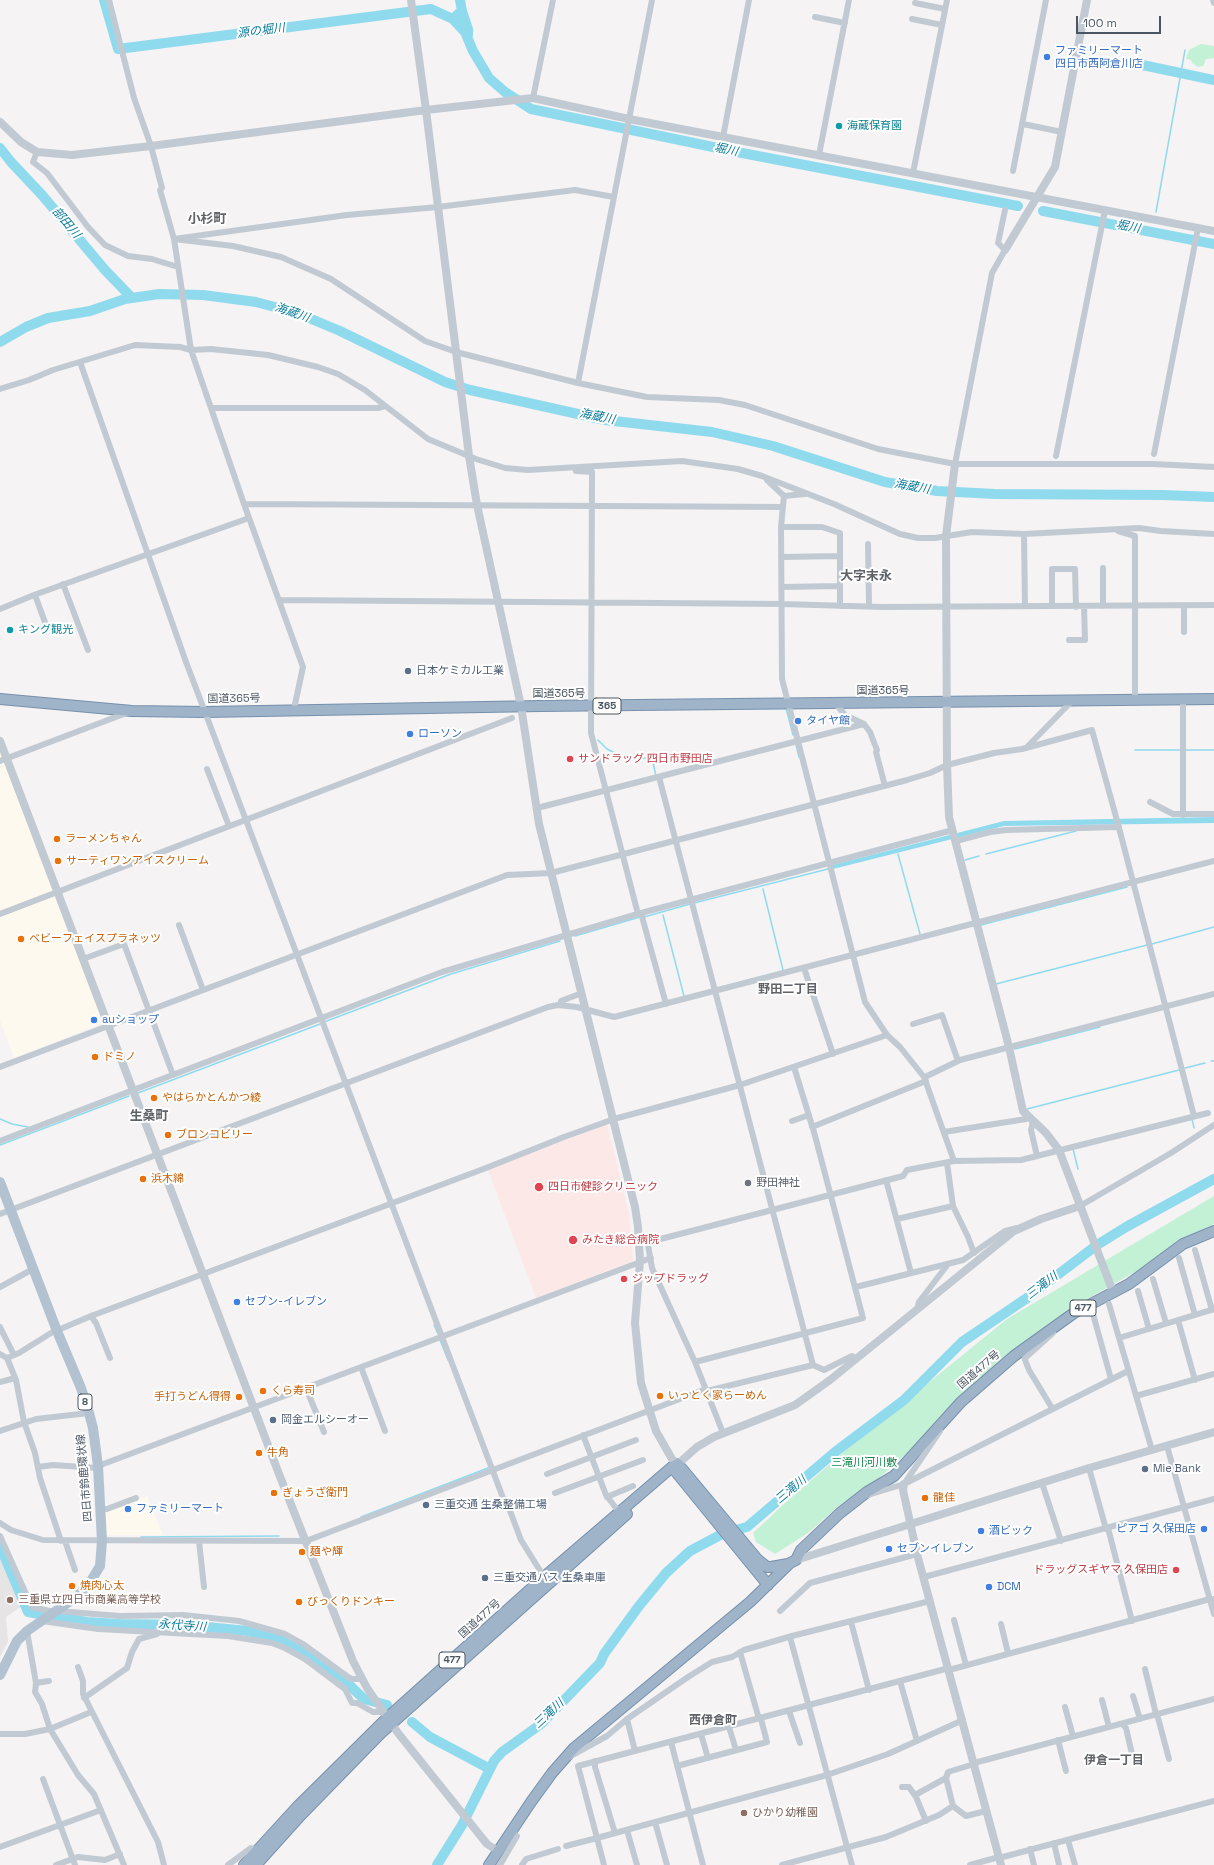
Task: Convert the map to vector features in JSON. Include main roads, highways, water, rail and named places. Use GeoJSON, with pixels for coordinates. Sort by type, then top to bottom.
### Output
{"type":"FeatureCollection","features":[{"type":"Feature","properties":{"kind":"highway","name":"国道365号"},"geometry":{"type":"LineString","coordinates":[[0,699],[132,711],[205,712],[294,709],[521,706],[1214,699]]}},
{"type":"Feature","properties":{"kind":"highway","name":"国道477号"},"geometry":{"type":"LineString","coordinates":[[489,1865],[531,1802],[574,1748],[618,1710],[723,1626],[766,1582],[789,1563],[824,1527],[858,1498],[894,1476],[961,1402],[1014,1356],[1074,1313],[1112,1290],[1129,1284],[1179,1246],[1214,1231]]}},
{"type":"Feature","properties":{"kind":"highway","name":"国道477号"},"geometry":{"type":"LineString","coordinates":[[244,1865],[256,1850],[385,1716],[674,1465]]}},
{"type":"Feature","properties":{"kind":"highway","name":"国道477号"},"geometry":{"type":"LineString","coordinates":[[256,1865],[317,1798],[385,1716],[598,1540],[674,1465]]}},
{"type":"Feature","properties":{"kind":"highway"},"geometry":{"type":"LineString","coordinates":[[674,1465],[766,1582]]}},
{"type":"Feature","properties":{"kind":"highway"},"geometry":{"type":"LineString","coordinates":[[690,1485],[758,1560],[767,1567],[789,1563]]}},
{"type":"Feature","properties":{"kind":"highway"},"geometry":{"type":"LineString","coordinates":[[544,1577],[552,1577],[571,1560],[598,1540]]}},
{"type":"Feature","properties":{"kind":"main road","name":"四日市鈴鹿環状線"},"geometry":{"type":"LineString","coordinates":[[0,1182],[6,1212],[81,1388],[89,1413],[93,1428],[102,1541],[100,1566],[91,1581],[79,1596],[49,1615],[27,1631],[17,1641],[0,1675]]}},
{"type":"Feature","properties":{"kind":"water"},"geometry":{"type":"Polygon","coordinates":[[[1214,817],[1214,823],[1004,826],[833,869],[832,865],[1004,821],[1214,817]]]}},
{"type":"Feature","properties":{"kind":"waterway","name":"堀川"},"geometry":{"type":"LineString","coordinates":[[104,0],[118,49],[431,9],[453,19],[465,32],[473,51],[489,78],[505,92],[531,109],[737,152],[1018,206]]}},
{"type":"Feature","properties":{"kind":"waterway","name":"堀川"},"geometry":{"type":"LineString","coordinates":[[457,15],[462,11],[460,0]]}},
{"type":"Feature","properties":{"kind":"waterway","name":"堀川"},"geometry":{"type":"LineString","coordinates":[[462,11],[468,29],[468,35]]}},
{"type":"Feature","properties":{"kind":"waterway"},"geometry":{"type":"LineString","coordinates":[[1156,212],[1185,50]]}},
{"type":"Feature","properties":{"kind":"waterway"},"geometry":{"type":"LineString","coordinates":[[1133,63],[1214,80]]}},
{"type":"Feature","properties":{"kind":"waterway","name":"部田川"},"geometry":{"type":"LineString","coordinates":[[0,148],[105,270],[132,298]]}},
{"type":"Feature","properties":{"kind":"waterway","name":"堀川"},"geometry":{"type":"LineString","coordinates":[[1043,211],[1214,244]]}},
{"type":"Feature","properties":{"kind":"waterway","name":"海蔵川"},"geometry":{"type":"LineString","coordinates":[[0,342],[26,327],[48,318],[90,311],[125,299],[159,294],[203,295],[256,302],[297,313],[340,331],[445,382],[470,390],[605,420],[712,432],[773,446],[885,482],[937,491],[995,494],[1163,495],[1214,497]]}},
{"type":"Feature","properties":{"kind":"waterway"},"geometry":{"type":"LineString","coordinates":[[786,708],[793,735]]}},
{"type":"Feature","properties":{"kind":"waterway"},"geometry":{"type":"LineString","coordinates":[[598,740],[607,749],[627,759],[652,758],[656,776]]}},
{"type":"Feature","properties":{"kind":"waterway"},"geometry":{"type":"LineString","coordinates":[[796,745],[799,757]]}},
{"type":"Feature","properties":{"kind":"waterway"},"geometry":{"type":"LineString","coordinates":[[1135,750],[1181,750]]}},
{"type":"Feature","properties":{"kind":"waterway"},"geometry":{"type":"LineString","coordinates":[[1185,750],[1214,750]]}},
{"type":"Feature","properties":{"kind":"waterway"},"geometry":{"type":"LineString","coordinates":[[986,854],[1076,831]]}},
{"type":"Feature","properties":{"kind":"waterway"},"geometry":{"type":"LineString","coordinates":[[898,854],[920,934]]}},
{"type":"Feature","properties":{"kind":"waterway"},"geometry":{"type":"LineString","coordinates":[[965,860],[979,856]]}},
{"type":"Feature","properties":{"kind":"waterway"},"geometry":{"type":"LineString","coordinates":[[694,903],[828,869]]}},
{"type":"Feature","properties":{"kind":"waterway"},"geometry":{"type":"LineString","coordinates":[[981,925],[1127,887]]}},
{"type":"Feature","properties":{"kind":"waterway"},"geometry":{"type":"LineString","coordinates":[[763,889],[783,970]]}},
{"type":"Feature","properties":{"kind":"waterway"},"geometry":{"type":"LineString","coordinates":[[644,917],[690,904]]}},
{"type":"Feature","properties":{"kind":"waterway"},"geometry":{"type":"LineString","coordinates":[[663,915],[684,996]]}},
{"type":"Feature","properties":{"kind":"waterway"},"geometry":{"type":"LineString","coordinates":[[575,936],[640,917]]}},
{"type":"Feature","properties":{"kind":"waterway"},"geometry":{"type":"LineString","coordinates":[[1152,944],[1214,927]]}},
{"type":"Feature","properties":{"kind":"waterway"},"geometry":{"type":"LineString","coordinates":[[324,1022],[451,974],[560,941]]}},
{"type":"Feature","properties":{"kind":"waterway"},"geometry":{"type":"LineString","coordinates":[[996,984],[1147,945]]}},
{"type":"Feature","properties":{"kind":"waterway"},"geometry":{"type":"LineString","coordinates":[[138,1093],[320,1024]]}},
{"type":"Feature","properties":{"kind":"waterway"},"geometry":{"type":"LineString","coordinates":[[1015,1049],[1100,1027]]}},
{"type":"Feature","properties":{"kind":"waterway"},"geometry":{"type":"LineString","coordinates":[[1185,1068],[1205,1063]]}},
{"type":"Feature","properties":{"kind":"waterway"},"geometry":{"type":"LineString","coordinates":[[1027,1109],[1179,1070]]}},
{"type":"Feature","properties":{"kind":"waterway"},"geometry":{"type":"LineString","coordinates":[[0,1145],[129,1096]]}},
{"type":"Feature","properties":{"kind":"waterway"},"geometry":{"type":"LineString","coordinates":[[0,1119],[12,1124],[28,1127]]}},
{"type":"Feature","properties":{"kind":"waterway"},"geometry":{"type":"LineString","coordinates":[[1192,1119],[1194,1128]]}},
{"type":"Feature","properties":{"kind":"waterway"},"geometry":{"type":"LineString","coordinates":[[1073,1149],[1078,1169]]}},
{"type":"Feature","properties":{"kind":"waterway","name":"三滝川"},"geometry":{"type":"LineString","coordinates":[[437,1865],[462,1825],[494,1761],[502,1752],[541,1724],[600,1663],[604,1654],[639,1606],[666,1573],[690,1551],[724,1533],[747,1527],[835,1452],[904,1400],[962,1342],[1027,1298],[1097,1245],[1126,1227],[1214,1179]]}},
{"type":"Feature","properties":{"kind":"waterway"},"geometry":{"type":"LineString","coordinates":[[434,1325],[438,1334]]}},
{"type":"Feature","properties":{"kind":"waterway"},"geometry":{"type":"LineString","coordinates":[[440,1340],[448,1360]]}},
{"type":"Feature","properties":{"kind":"waterway"},"geometry":{"type":"LineString","coordinates":[[361,1517],[488,1468],[489,1466]]}},
{"type":"Feature","properties":{"kind":"waterway"},"geometry":{"type":"LineString","coordinates":[[141,1537],[279,1536]]}},
{"type":"Feature","properties":{"kind":"waterway","name":"永代寺川"},"geometry":{"type":"LineString","coordinates":[[0,1546],[28,1612],[87,1622],[186,1625],[248,1631],[270,1636],[290,1643],[305,1652],[345,1681],[364,1699],[387,1705]]}},
{"type":"Feature","properties":{"kind":"waterway","name":"永代寺川"},"geometry":{"type":"LineString","coordinates":[[412,1722],[430,1737],[490,1769]]}},
{"type":"Feature","properties":{"kind":"place","name":"ファミリーマート 四日市西阿倉川店"},"geometry":{"type":"Point","coordinates":[1047,57]}},
{"type":"Feature","properties":{"kind":"place","name":"海蔵保育園"},"geometry":{"type":"Point","coordinates":[839,126]}},
{"type":"Feature","properties":{"kind":"place","name":"キング観光"},"geometry":{"type":"Point","coordinates":[10,630]}},
{"type":"Feature","properties":{"kind":"place","name":"日本ケミカル工業"},"geometry":{"type":"Point","coordinates":[408,671]}},
{"type":"Feature","properties":{"kind":"place","name":"タイヤ館"},"geometry":{"type":"Point","coordinates":[798,721]}},
{"type":"Feature","properties":{"kind":"place","name":"ローソン"},"geometry":{"type":"Point","coordinates":[410,734]}},
{"type":"Feature","properties":{"kind":"place","name":"サンドラッグ 四日市野田店"},"geometry":{"type":"Point","coordinates":[570,759]}},
{"type":"Feature","properties":{"kind":"place","name":"ラーメンちゃん"},"geometry":{"type":"Point","coordinates":[57,839]}},
{"type":"Feature","properties":{"kind":"place","name":"サーティワンアイスクリーム"},"geometry":{"type":"Point","coordinates":[58,861]}},
{"type":"Feature","properties":{"kind":"place","name":"ベビーフェイスプラネッツ"},"geometry":{"type":"Point","coordinates":[21,939]}},
{"type":"Feature","properties":{"kind":"place","name":"auショップ"},"geometry":{"type":"Point","coordinates":[94,1020]}},
{"type":"Feature","properties":{"kind":"place","name":"ドミノ"},"geometry":{"type":"Point","coordinates":[95,1057]}},
{"type":"Feature","properties":{"kind":"place","name":"やはらかとんかつ綾"},"geometry":{"type":"Point","coordinates":[154,1098]}},
{"type":"Feature","properties":{"kind":"place","name":"ブロンコビリー"},"geometry":{"type":"Point","coordinates":[168,1135]}},
{"type":"Feature","properties":{"kind":"place","name":"浜木綿"},"geometry":{"type":"Point","coordinates":[143,1179]}},
{"type":"Feature","properties":{"kind":"place","name":"野田神社"},"geometry":{"type":"Point","coordinates":[748,1183]}},
{"type":"Feature","properties":{"kind":"place","name":"四日市健診クリニック"},"geometry":{"type":"Point","coordinates":[539,1187]}},
{"type":"Feature","properties":{"kind":"place","name":"みたき総合病院"},"geometry":{"type":"Point","coordinates":[573,1240]}},
{"type":"Feature","properties":{"kind":"place","name":"ジップドラッグ"},"geometry":{"type":"Point","coordinates":[624,1279]}},
{"type":"Feature","properties":{"kind":"place","name":"セブン-イレブン"},"geometry":{"type":"Point","coordinates":[237,1302]}},
{"type":"Feature","properties":{"kind":"place","name":"くら寿司"},"geometry":{"type":"Point","coordinates":[263,1391]}},
{"type":"Feature","properties":{"kind":"place","name":"いっとく家らーめん"},"geometry":{"type":"Point","coordinates":[660,1396]}},
{"type":"Feature","properties":{"kind":"place","name":"手打うどん得得"},"geometry":{"type":"Point","coordinates":[239,1397]}},
{"type":"Feature","properties":{"kind":"place","name":"岡金エルシーオー"},"geometry":{"type":"Point","coordinates":[273,1420]}},
{"type":"Feature","properties":{"kind":"place","name":"牛角"},"geometry":{"type":"Point","coordinates":[259,1453]}},
{"type":"Feature","properties":{"kind":"place","name":"Mie Bank"},"geometry":{"type":"Point","coordinates":[1145,1469]}},
{"type":"Feature","properties":{"kind":"place","name":"ぎょうざ衛門"},"geometry":{"type":"Point","coordinates":[274,1493]}},
{"type":"Feature","properties":{"kind":"place","name":"龍佳"},"geometry":{"type":"Point","coordinates":[925,1498]}},
{"type":"Feature","properties":{"kind":"place","name":"三重交通 生桑整備工場"},"geometry":{"type":"Point","coordinates":[426,1505]}},
{"type":"Feature","properties":{"kind":"place","name":"ファミリーマート"},"geometry":{"type":"Point","coordinates":[128,1509]}},
{"type":"Feature","properties":{"kind":"place","name":"ピアゴ 久保田店"},"geometry":{"type":"Point","coordinates":[1204,1529]}},
{"type":"Feature","properties":{"kind":"place","name":"酒ビック"},"geometry":{"type":"Point","coordinates":[981,1531]}},
{"type":"Feature","properties":{"kind":"place","name":"セブンイレブン"},"geometry":{"type":"Point","coordinates":[889,1549]}},
{"type":"Feature","properties":{"kind":"place","name":"麺や輝"},"geometry":{"type":"Point","coordinates":[302,1552]}},
{"type":"Feature","properties":{"kind":"place","name":"ドラッグスギヤマ 久保田店"},"geometry":{"type":"Point","coordinates":[1176,1570]}},
{"type":"Feature","properties":{"kind":"place","name":"三重交通バス 生桑車庫"},"geometry":{"type":"Point","coordinates":[485,1578]}},
{"type":"Feature","properties":{"kind":"place","name":"焼肉心太"},"geometry":{"type":"Point","coordinates":[72,1586]}},
{"type":"Feature","properties":{"kind":"place","name":"DCM"},"geometry":{"type":"Point","coordinates":[989,1587]}},
{"type":"Feature","properties":{"kind":"place","name":"三重県立四日市商業高等学校"},"geometry":{"type":"Point","coordinates":[10,1600]}},
{"type":"Feature","properties":{"kind":"place","name":"びっくりドンキー"},"geometry":{"type":"Point","coordinates":[299,1602]}},
{"type":"Feature","properties":{"kind":"place","name":"ひかり幼稚園"},"geometry":{"type":"Point","coordinates":[744,1813]}},
{"type":"Feature","properties":{"kind":"district","name":"小杉町"},"geometry":{"type":"Point","coordinates":[207,219]}},
{"type":"Feature","properties":{"kind":"district","name":"大字末永"},"geometry":{"type":"Point","coordinates":[866,576]}},
{"type":"Feature","properties":{"kind":"district","name":"野田二丁目"},"geometry":{"type":"Point","coordinates":[788,990]}},
{"type":"Feature","properties":{"kind":"district","name":"生桑町"},"geometry":{"type":"Point","coordinates":[149,1116]}},
{"type":"Feature","properties":{"kind":"district","name":"西伊倉町"},"geometry":{"type":"Point","coordinates":[713,1721]}},
{"type":"Feature","properties":{"kind":"district","name":"伊倉一丁目"},"geometry":{"type":"Point","coordinates":[1114,1761]}},
{"type":"Feature","properties":{"kind":"water label","name":"源の堀川"},"geometry":{"type":"Point","coordinates":[261,31]}},
{"type":"Feature","properties":{"kind":"park label","name":"三滝川河川敷"},"geometry":{"type":"Point","coordinates":[864,1463]}}]}
